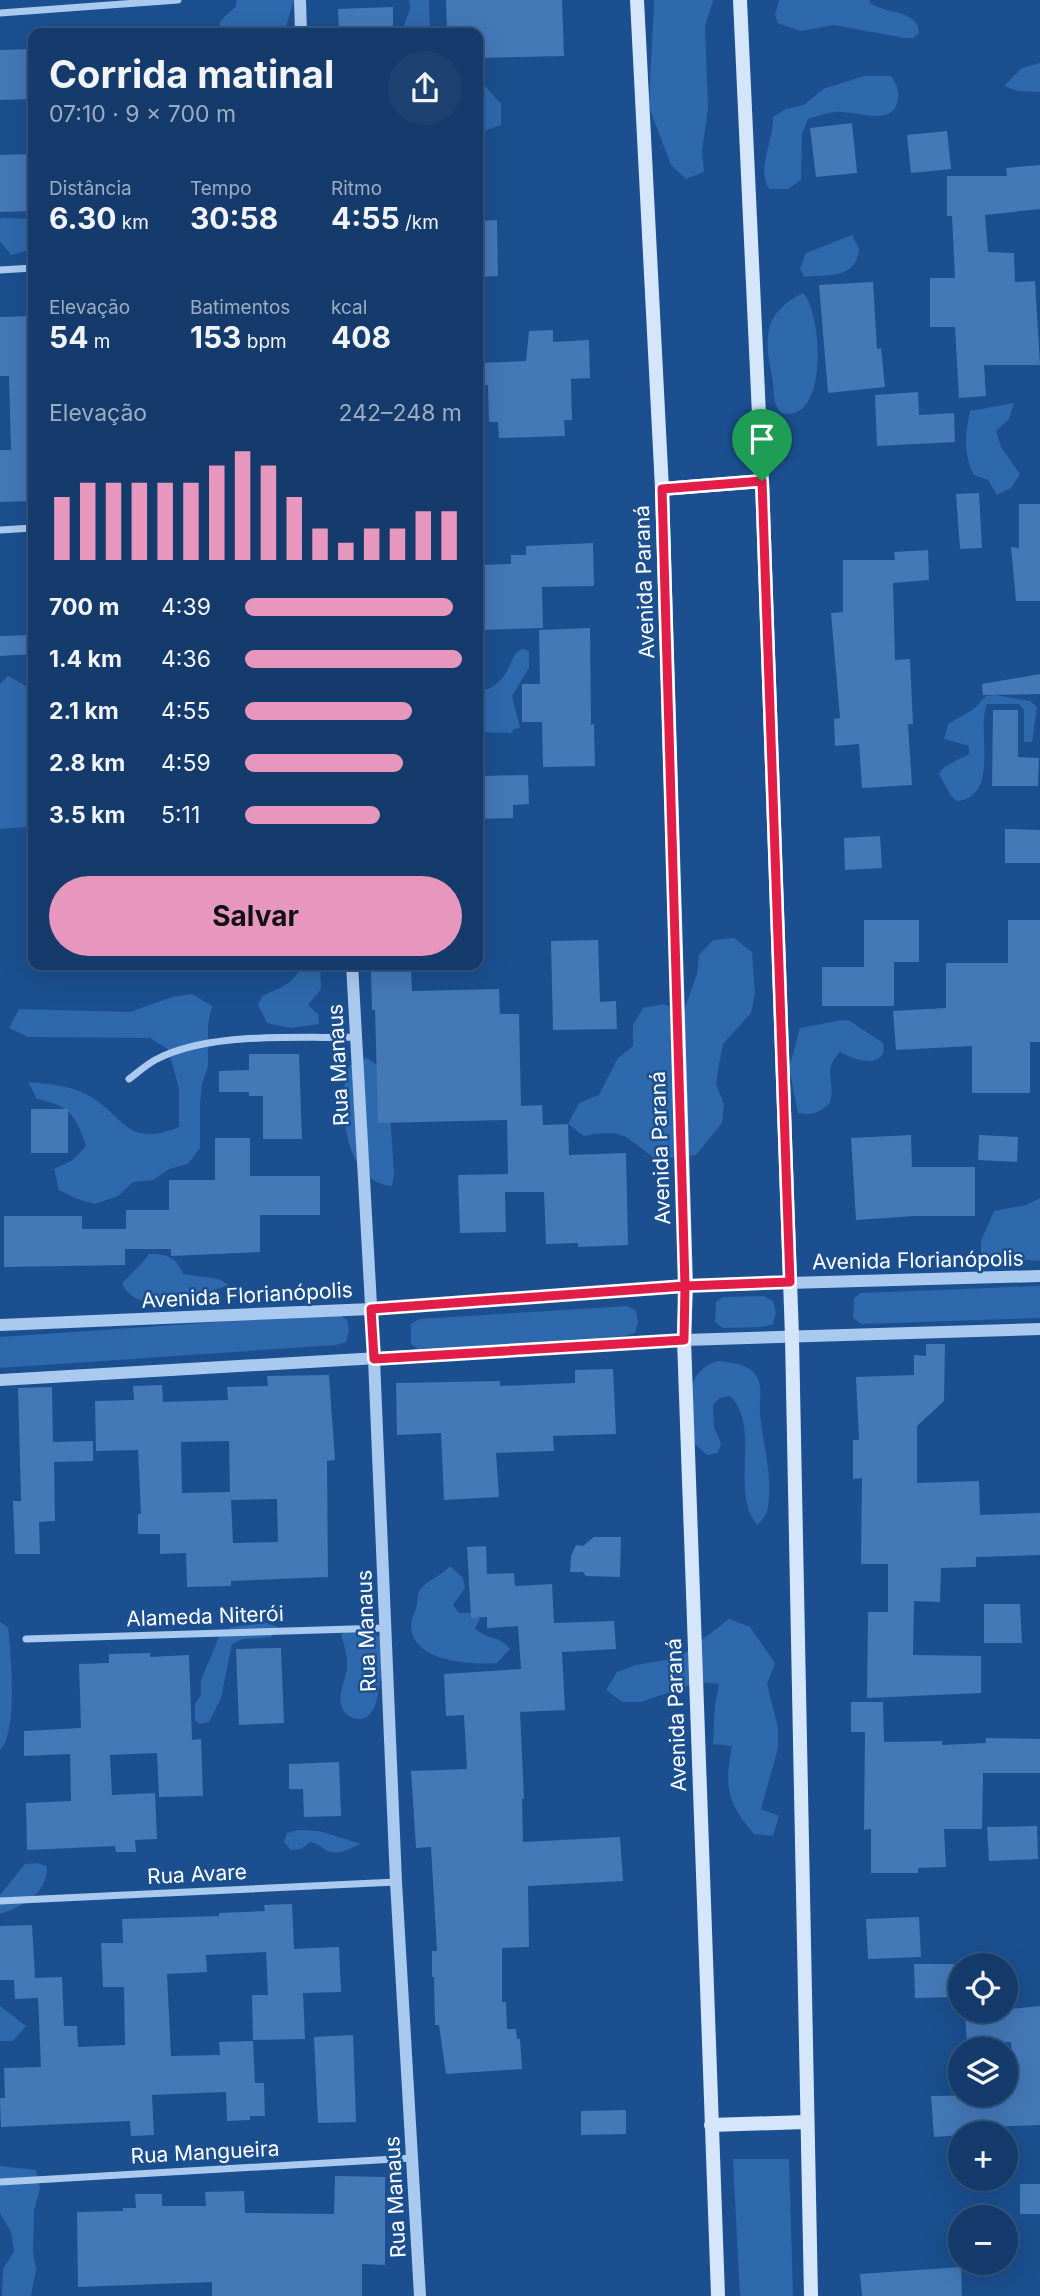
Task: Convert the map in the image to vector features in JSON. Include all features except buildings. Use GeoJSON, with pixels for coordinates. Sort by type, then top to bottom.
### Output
{"type":"FeatureCollection","features":[{"type":"Feature","properties":{"kind":"main road","name":"Avenida Paraná"},"geometry":{"type":"LineString","coordinates":[[637,0],[662,489],[685,1286],[684,1340],[718,2296]]}},
{"type":"Feature","properties":{"kind":"main road"},"geometry":{"type":"LineString","coordinates":[[740,0],[762,481],[792,1337],[811,2296]]}},
{"type":"Feature","properties":{"kind":"main road"},"geometry":{"type":"LineString","coordinates":[[662,489],[762,481]]}},
{"type":"Feature","properties":{"kind":"main road"},"geometry":{"type":"LineString","coordinates":[[711,2125],[806,2122]]}},
{"type":"Feature","properties":{"kind":"street"},"geometry":{"type":"LineString","coordinates":[[0,13],[178,0]]}},
{"type":"Feature","properties":{"kind":"street"},"geometry":{"type":"LineString","coordinates":[[300,0],[301,28]]}},
{"type":"Feature","properties":{"kind":"street"},"geometry":{"type":"LineString","coordinates":[[0,270],[28,268]]}},
{"type":"Feature","properties":{"kind":"street"},"geometry":{"type":"LineString","coordinates":[[0,530],[28,528]]}},
{"type":"Feature","properties":{"kind":"street","name":"Rua Manaus"},"geometry":{"type":"LineString","coordinates":[[352,970],[374,1359],[396,1882],[420,2296]]}},
{"type":"Feature","properties":{"kind":"street"},"geometry":{"type":"LineString","coordinates":[[129,1079],[155,1060],[187,1048],[235,1041],[356,1037]]}},
{"type":"Feature","properties":{"kind":"street","name":"Avenida Florianópolis"},"geometry":{"type":"LineString","coordinates":[[0,1325],[371,1309],[685,1286],[1040,1276]]}},
{"type":"Feature","properties":{"kind":"street"},"geometry":{"type":"LineString","coordinates":[[0,1380],[684,1340],[1040,1329]]}},
{"type":"Feature","properties":{"kind":"street","name":"Alameda Niterói"},"geometry":{"type":"LineString","coordinates":[[26,1639],[385,1628]]}},
{"type":"Feature","properties":{"kind":"street","name":"Rua Avare"},"geometry":{"type":"LineString","coordinates":[[0,1901],[396,1882]]}},
{"type":"Feature","properties":{"kind":"street","name":"Rua Mangueira"},"geometry":{"type":"LineString","coordinates":[[0,2182],[412,2158]]}},
{"type":"Feature","properties":{"kind":"shaded area"},"geometry":{"type":"Polygon","coordinates":[[[237,0],[294,0],[286,28],[219,28],[220,21],[235,7],[237,0]]]}},
{"type":"Feature","properties":{"kind":"shaded area"},"geometry":{"type":"Polygon","coordinates":[[[409,0],[429,0],[430,28],[403,28],[410,9],[409,0]]]}},
{"type":"Feature","properties":{"kind":"shaded area"},"geometry":{"type":"Polygon","coordinates":[[[654,0],[713,0],[705,27],[708,109],[702,150],[704,172],[686,179],[671,165],[649,107],[654,0]]]}},
{"type":"Feature","properties":{"kind":"shaded area"},"geometry":{"type":"Polygon","coordinates":[[[779,0],[869,0],[878,7],[909,17],[918,26],[919,33],[913,38],[904,38],[834,25],[801,31],[778,23],[775,15],[779,0]]]}},
{"type":"Feature","properties":{"kind":"shaded area"},"geometry":{"type":"Polygon","coordinates":[[[1040,63],[1040,92],[1018,91],[1004,86],[1022,68],[1040,63]]]}},
{"type":"Feature","properties":{"kind":"shaded area"},"geometry":{"type":"Polygon","coordinates":[[[864,76],[891,76],[898,92],[893,110],[879,116],[835,112],[808,119],[802,134],[801,180],[788,189],[769,189],[764,173],[773,117],[786,109],[804,105],[823,89],[864,76]]]}},
{"type":"Feature","properties":{"kind":"shaded area"},"geometry":{"type":"Polygon","coordinates":[[[483,84],[501,104],[501,125],[483,131],[483,84]]]}},
{"type":"Feature","properties":{"kind":"shaded area"},"geometry":{"type":"Polygon","coordinates":[[[0,219],[28,219],[28,250],[11,255],[0,241],[0,219]]]}},
{"type":"Feature","properties":{"kind":"shaded area"},"geometry":{"type":"Polygon","coordinates":[[[852,235],[859,249],[852,266],[839,274],[804,277],[800,269],[806,253],[852,235]]]}},
{"type":"Feature","properties":{"kind":"shaded area"},"geometry":{"type":"Polygon","coordinates":[[[803,293],[810,304],[817,342],[815,385],[808,402],[797,412],[781,413],[775,400],[769,362],[770,327],[780,309],[803,293]]]}},
{"type":"Feature","properties":{"kind":"shaded area"},"geometry":{"type":"Polygon","coordinates":[[[1014,403],[1009,419],[996,431],[1001,447],[1020,474],[1011,488],[997,495],[988,480],[974,475],[970,467],[966,444],[968,420],[970,411],[1014,403]]]}},
{"type":"Feature","properties":{"kind":"shaded area"},"geometry":{"type":"Polygon","coordinates":[[[523,649],[529,651],[529,668],[512,696],[520,728],[511,733],[483,732],[483,690],[504,676],[518,652],[523,649]]]}},
{"type":"Feature","properties":{"kind":"shaded area"},"geometry":{"type":"Polygon","coordinates":[[[8,676],[26,686],[28,694],[26,827],[0,829],[0,684],[8,676]]]}},
{"type":"Feature","properties":{"kind":"shaded area"},"geometry":{"type":"Polygon","coordinates":[[[986,696],[1030,701],[1037,707],[1032,742],[1024,742],[1024,710],[1019,704],[987,704],[984,715],[983,775],[979,788],[970,797],[957,801],[951,796],[939,774],[944,767],[969,754],[969,746],[944,739],[948,724],[974,709],[986,696]]]}},
{"type":"Feature","properties":{"kind":"shaded area"},"geometry":{"type":"Polygon","coordinates":[[[734,938],[752,952],[755,993],[751,1013],[723,1044],[716,1084],[724,1104],[722,1123],[696,1155],[656,1159],[624,1136],[609,1133],[584,1136],[568,1124],[579,1103],[599,1095],[618,1058],[633,1046],[633,1025],[643,1008],[664,1004],[683,1013],[697,974],[699,955],[713,940],[734,938]]]}},
{"type":"Feature","properties":{"kind":"shaded area"},"geometry":{"type":"Polygon","coordinates":[[[320,970],[321,989],[308,1005],[318,1014],[319,1024],[290,1028],[267,1023],[258,1005],[262,996],[291,981],[299,971],[320,970]]]}},
{"type":"Feature","properties":{"kind":"shaded area"},"geometry":{"type":"Polygon","coordinates":[[[192,994],[212,1006],[208,1025],[208,1066],[202,1084],[200,1105],[200,1148],[188,1164],[169,1169],[153,1180],[133,1182],[118,1196],[95,1204],[59,1190],[54,1169],[73,1160],[86,1146],[70,1113],[57,1105],[37,1099],[28,1082],[65,1087],[86,1094],[127,1127],[147,1134],[179,1127],[179,1088],[168,1049],[150,1038],[28,1037],[9,1028],[19,1009],[130,1012],[172,997],[192,994]]]}},
{"type":"Feature","properties":{"kind":"shaded area"},"geometry":{"type":"Polygon","coordinates":[[[850,1021],[883,1043],[883,1052],[876,1060],[869,1061],[840,1052],[831,1066],[832,1090],[829,1104],[814,1113],[798,1113],[789,1068],[800,1028],[850,1021]]]}},
{"type":"Feature","properties":{"kind":"shaded area"},"geometry":{"type":"Polygon","coordinates":[[[366,1058],[376,1064],[389,1096],[394,1175],[392,1186],[376,1182],[364,1172],[355,1158],[345,1124],[346,1074],[350,1065],[366,1058]]]}},
{"type":"Feature","properties":{"kind":"shaded area"},"geometry":{"type":"Polygon","coordinates":[[[1040,1198],[1040,1261],[981,1257],[981,1241],[994,1211],[1026,1205],[1040,1198]]]}},
{"type":"Feature","properties":{"kind":"shaded area"},"geometry":{"type":"Polygon","coordinates":[[[149,1254],[170,1258],[183,1274],[219,1279],[229,1285],[172,1301],[142,1301],[131,1295],[122,1284],[149,1254]]]}},
{"type":"Feature","properties":{"kind":"shaded area"},"geometry":{"type":"Polygon","coordinates":[[[1040,1286],[1040,1318],[861,1324],[853,1318],[854,1298],[861,1293],[1040,1286]]]}},
{"type":"Feature","properties":{"kind":"shaded area"},"geometry":{"type":"Polygon","coordinates":[[[764,1296],[773,1301],[776,1313],[773,1324],[763,1327],[723,1328],[715,1322],[716,1302],[723,1297],[764,1296]]]}},
{"type":"Feature","properties":{"kind":"shaded area"},"geometry":{"type":"Polygon","coordinates":[[[627,1306],[636,1311],[638,1322],[635,1333],[625,1336],[419,1350],[411,1344],[411,1324],[419,1319],[627,1306]]]}},
{"type":"Feature","properties":{"kind":"shaded area"},"geometry":{"type":"Polygon","coordinates":[[[338,1314],[347,1320],[349,1331],[346,1342],[336,1345],[0,1368],[0,1337],[338,1314]]]}},
{"type":"Feature","properties":{"kind":"shaded area"},"geometry":{"type":"Polygon","coordinates":[[[718,1361],[739,1364],[749,1369],[754,1372],[760,1385],[760,1414],[769,1495],[766,1513],[757,1525],[749,1511],[745,1495],[744,1425],[739,1409],[730,1396],[720,1398],[713,1405],[714,1427],[721,1443],[718,1453],[707,1455],[693,1442],[690,1394],[693,1383],[706,1366],[718,1361]]]}},
{"type":"Feature","properties":{"kind":"shaded area"},"geometry":{"type":"Polygon","coordinates":[[[450,1566],[463,1578],[465,1588],[453,1605],[459,1613],[471,1613],[480,1619],[475,1628],[506,1644],[510,1649],[497,1663],[445,1659],[421,1647],[414,1638],[411,1623],[420,1590],[450,1566]]]}},
{"type":"Feature","properties":{"kind":"shaded area"},"geometry":{"type":"Polygon","coordinates":[[[729,1619],[750,1627],[775,1663],[767,1684],[778,1728],[778,1748],[761,1809],[779,1816],[773,1836],[754,1834],[733,1803],[728,1783],[732,1746],[713,1744],[719,1684],[699,1682],[641,1702],[622,1702],[606,1690],[617,1672],[636,1665],[678,1658],[729,1619]]]}},
{"type":"Feature","properties":{"kind":"shaded area"},"geometry":{"type":"Polygon","coordinates":[[[0,1622],[8,1627],[12,1692],[9,1727],[6,1741],[0,1750],[0,1622]]]}},
{"type":"Feature","properties":{"kind":"shaded area"},"geometry":{"type":"Polygon","coordinates":[[[266,1623],[277,1627],[271,1637],[242,1639],[232,1644],[221,1698],[209,1722],[199,1724],[195,1720],[195,1704],[201,1695],[201,1680],[219,1637],[232,1627],[266,1623]]]}},
{"type":"Feature","properties":{"kind":"shaded area"},"geometry":{"type":"Polygon","coordinates":[[[365,1630],[382,1638],[380,1678],[374,1708],[366,1717],[358,1719],[349,1716],[341,1705],[347,1662],[341,1635],[346,1631],[365,1630]]]}},
{"type":"Feature","properties":{"kind":"shaded area"},"geometry":{"type":"Polygon","coordinates":[[[298,1830],[319,1831],[361,1844],[335,1853],[310,1842],[301,1849],[291,1850],[284,1842],[287,1833],[298,1830]]]}},
{"type":"Feature","properties":{"kind":"shaded area"},"geometry":{"type":"Polygon","coordinates":[[[25,1864],[47,1866],[39,1891],[17,1907],[0,1914],[0,1895],[25,1864]]]}},
{"type":"Feature","properties":{"kind":"shaded area"},"geometry":{"type":"Polygon","coordinates":[[[0,2006],[26,2026],[13,2041],[0,2041],[0,2006]]]}},
{"type":"Feature","properties":{"kind":"shaded area"},"geometry":{"type":"Polygon","coordinates":[[[733,2159],[789,2159],[793,2296],[740,2296],[733,2159]]]}},
{"type":"Feature","properties":{"kind":"shaded area"},"geometry":{"type":"Polygon","coordinates":[[[0,2166],[36,2170],[40,2189],[34,2210],[33,2251],[36,2270],[31,2296],[2,2296],[3,2269],[14,2251],[11,2232],[0,2213],[0,2166]]]}},
{"type":"Feature","properties":{"kind":"route"},"geometry":{"type":"LineString","coordinates":[[762,481],[662,489],[685,1286],[684,1340],[374,1359],[371,1309],[685,1286],[790,1282],[762,481]]}}]}
